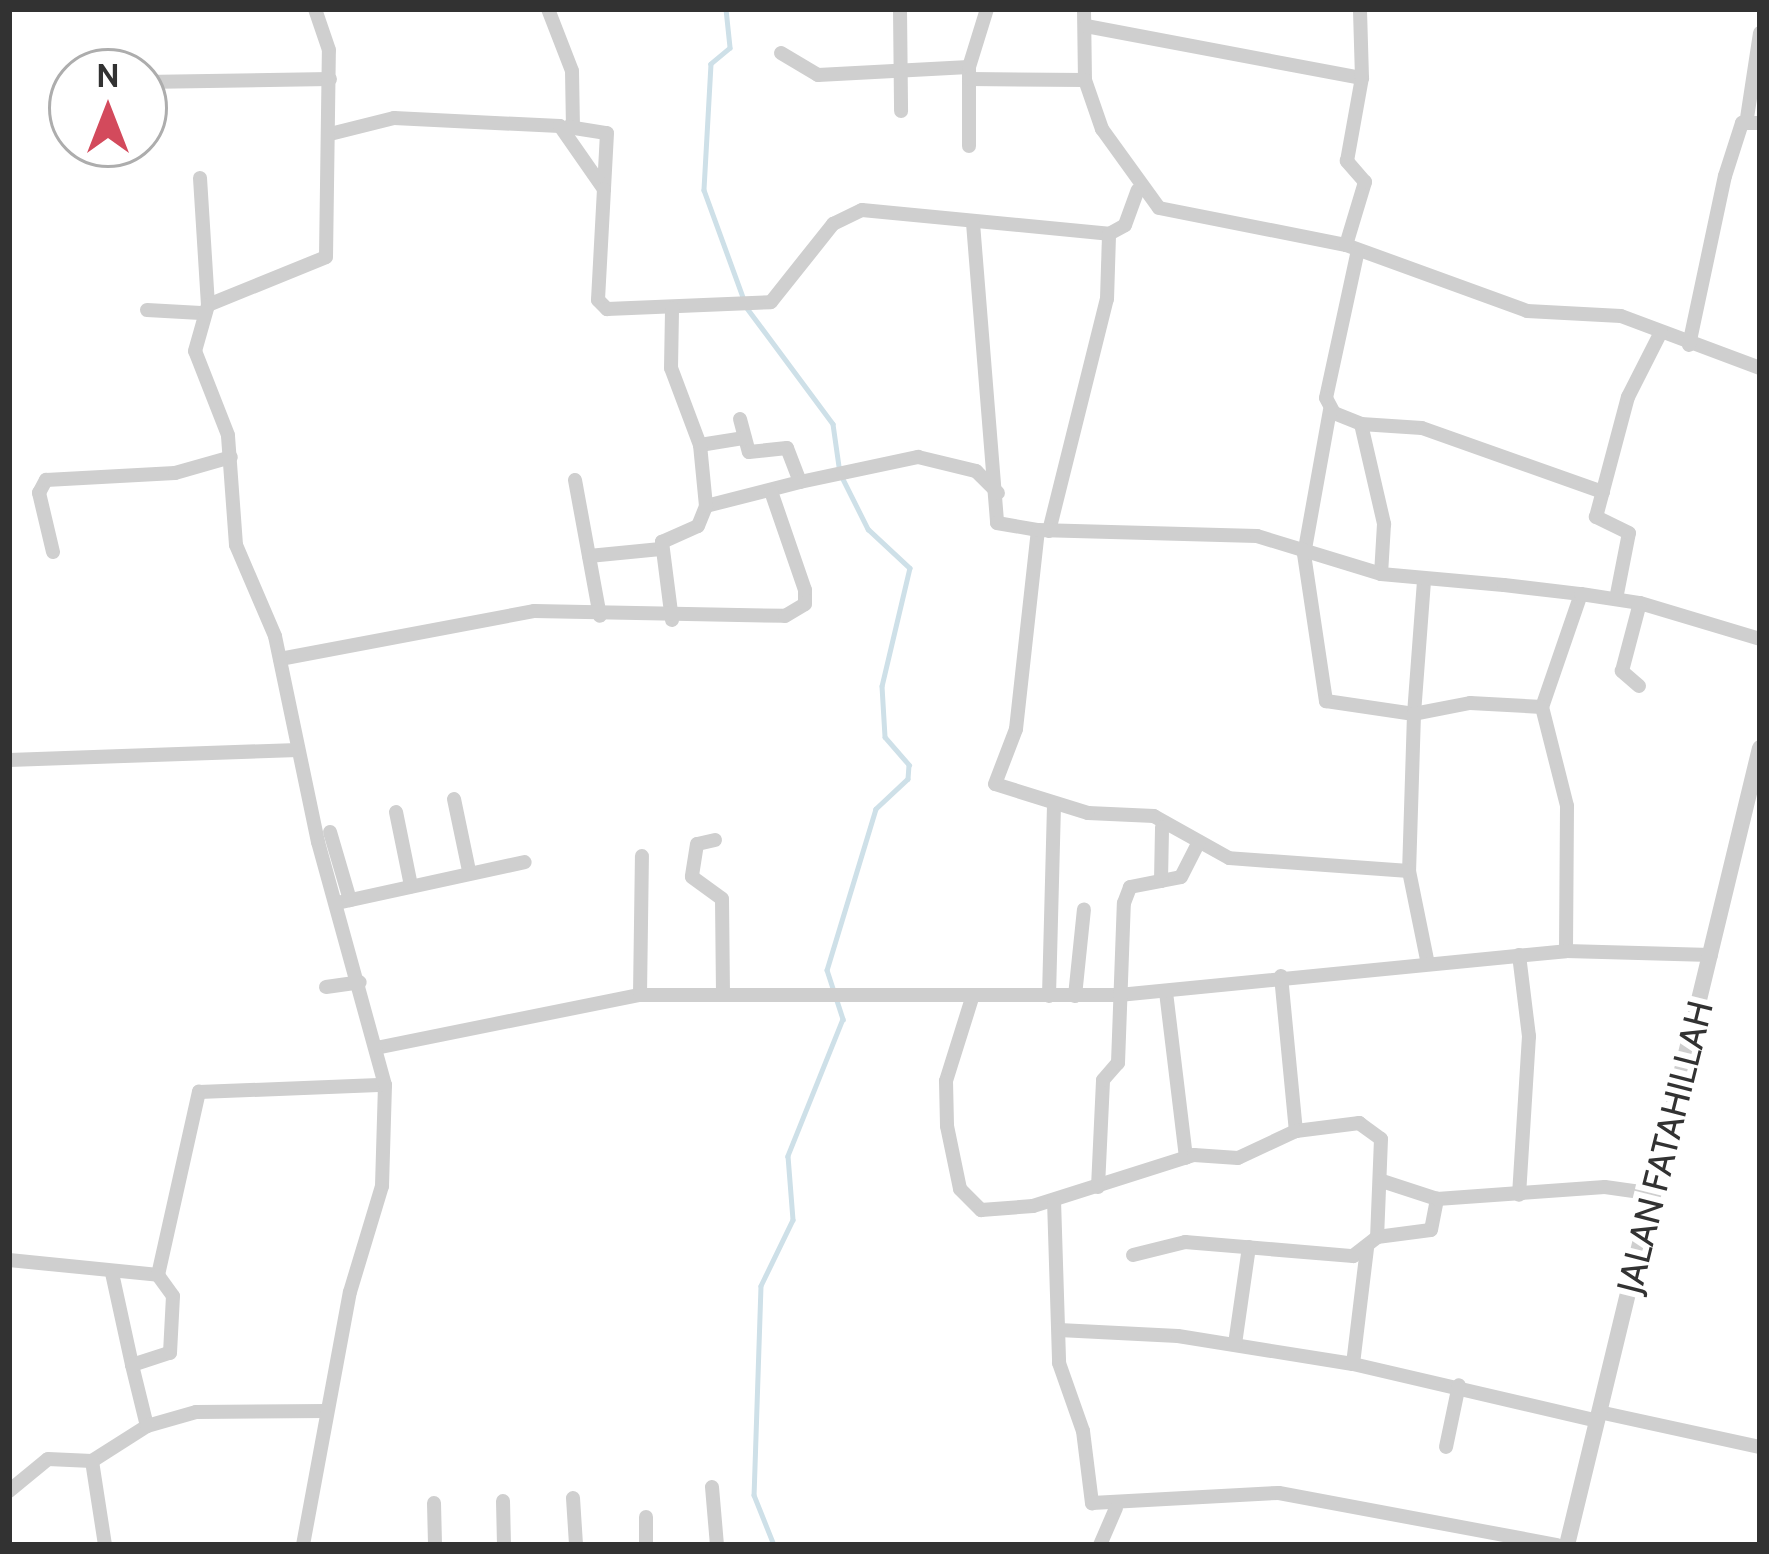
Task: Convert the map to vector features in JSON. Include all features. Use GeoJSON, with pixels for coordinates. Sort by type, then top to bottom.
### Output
{"type":"FeatureCollection","features":[{"type":"Feature","properties":{"kind":"street"},"geometry":{"type":"LineString","coordinates":[[147,310],[204,309],[322,262],[330,80],[315,9]]}},
{"type":"Feature","properties":{"kind":"street"},"geometry":{"type":"LineString","coordinates":[[548,9],[572,71],[567,127],[604,189]]}},
{"type":"Feature","properties":{"kind":"street"},"geometry":{"type":"LineString","coordinates":[[900,9],[901,111]]}},
{"type":"Feature","properties":{"kind":"street"},"geometry":{"type":"LineString","coordinates":[[970,146],[969,73],[987,9]]}},
{"type":"Feature","properties":{"kind":"street"},"geometry":{"type":"LineString","coordinates":[[1084,9],[1084,80],[1138,190],[1159,208],[1352,247],[1528,310],[1611,314],[1760,368]]}},
{"type":"Feature","properties":{"kind":"street"},"geometry":{"type":"LineString","coordinates":[[1360,9],[1362,78],[1347,168],[1365,182],[1304,554],[1320,693],[1414,714],[1470,703],[1542,707]]}},
{"type":"Feature","properties":{"kind":"street"},"geometry":{"type":"LineString","coordinates":[[1087,26],[1362,78]]}},
{"type":"Feature","properties":{"kind":"street"},"geometry":{"type":"LineString","coordinates":[[1689,345],[1724,176],[1753,120],[1760,33]]}},
{"type":"Feature","properties":{"kind":"street"},"geometry":{"type":"LineString","coordinates":[[781,53],[818,75],[900,69],[1084,80]]}},
{"type":"Feature","properties":{"kind":"street"},"geometry":{"type":"LineString","coordinates":[[168,82],[330,80]]}},
{"type":"Feature","properties":{"kind":"street"},"geometry":{"type":"LineString","coordinates":[[330,134],[394,118],[567,127],[608,137],[600,307],[749,306],[780,295],[848,213],[1109,234],[1125,225],[1138,190]]}},
{"type":"Feature","properties":{"kind":"street"},"geometry":{"type":"LineString","coordinates":[[200,178],[204,309],[197,367],[231,457],[236,545],[280,659],[298,750],[344,901]]}},
{"type":"Feature","properties":{"kind":"street"},"geometry":{"type":"LineString","coordinates":[[974,223],[1000,529],[1238,534],[1382,574],[1640,603],[1760,639]]}},
{"type":"Feature","properties":{"kind":"street"},"geometry":{"type":"LineString","coordinates":[[1109,234],[1107,298],[1043,530],[1016,729],[995,784],[1054,806],[1146,814],[1162,827],[1182,826],[1198,843],[1229,858],[1409,872]]}},
{"type":"Feature","properties":{"kind":"street"},"geometry":{"type":"LineString","coordinates":[[672,308],[672,373],[700,446],[706,506],[698,526],[666,536],[662,549],[672,620]]}},
{"type":"Feature","properties":{"kind":"street"},"geometry":{"type":"LineString","coordinates":[[1616,599],[1629,533],[1597,522],[1628,397],[1661,332]]}},
{"type":"Feature","properties":{"kind":"street"},"geometry":{"type":"LineString","coordinates":[[1330,410],[1361,424],[1422,428],[1603,492]]}},
{"type":"Feature","properties":{"kind":"street"},"geometry":{"type":"LineString","coordinates":[[740,419],[744,438],[756,455],[787,448],[800,482]]}},
{"type":"Feature","properties":{"kind":"street"},"geometry":{"type":"LineString","coordinates":[[1361,424],[1384,524],[1382,574]]}},
{"type":"Feature","properties":{"kind":"street"},"geometry":{"type":"LineString","coordinates":[[700,446],[744,438]]}},
{"type":"Feature","properties":{"kind":"street"},"geometry":{"type":"LineString","coordinates":[[53,552],[39,493],[46,480],[175,473],[231,457]]}},
{"type":"Feature","properties":{"kind":"street"},"geometry":{"type":"LineString","coordinates":[[706,506],[840,470],[918,457],[976,471],[998,493]]}},
{"type":"Feature","properties":{"kind":"street"},"geometry":{"type":"LineString","coordinates":[[575,480],[600,616]]}},
{"type":"Feature","properties":{"kind":"street"},"geometry":{"type":"LineString","coordinates":[[280,659],[534,611],[672,620],[785,616],[805,604],[799,557],[771,491]]}},
{"type":"Feature","properties":{"kind":"street"},"geometry":{"type":"LineString","coordinates":[[589,556],[662,549]]}},
{"type":"Feature","properties":{"kind":"street"},"geometry":{"type":"LineString","coordinates":[[1424,581],[1409,872],[1428,964]]}},
{"type":"Feature","properties":{"kind":"street"},"geometry":{"type":"LineString","coordinates":[[1566,952],[1567,806],[1542,707],[1581,594]]}},
{"type":"Feature","properties":{"kind":"street"},"geometry":{"type":"LineString","coordinates":[[1639,686],[1622,671],[1640,603]]}},
{"type":"Feature","properties":{"kind":"street","name":"JALAN FATAHILLAH"},"geometry":{"type":"LineString","coordinates":[[1567,1545],[1711,955],[1753,803],[1760,748]]}},
{"type":"Feature","properties":{"kind":"street"},"geometry":{"type":"LineString","coordinates":[[9,760],[298,750]]}},
{"type":"Feature","properties":{"kind":"street"},"geometry":{"type":"LineString","coordinates":[[454,800],[469,872]]}},
{"type":"Feature","properties":{"kind":"street"},"geometry":{"type":"LineString","coordinates":[[1049,996],[1054,806]]}},
{"type":"Feature","properties":{"kind":"street"},"geometry":{"type":"LineString","coordinates":[[396,812],[412,886]]}},
{"type":"Feature","properties":{"kind":"street"},"geometry":{"type":"LineString","coordinates":[[1161,881],[1162,827]]}},
{"type":"Feature","properties":{"kind":"street"},"geometry":{"type":"LineString","coordinates":[[303,1545],[327,1411],[382,1186],[385,1085],[330,832]]}},
{"type":"Feature","properties":{"kind":"street"},"geometry":{"type":"LineString","coordinates":[[715,840],[697,844],[692,877],[722,899],[723,990]]}},
{"type":"Feature","properties":{"kind":"street"},"geometry":{"type":"LineString","coordinates":[[1098,1186],[1127,892],[1181,877],[1198,843]]}},
{"type":"Feature","properties":{"kind":"street"},"geometry":{"type":"LineString","coordinates":[[640,995],[649,896],[642,856]]}},
{"type":"Feature","properties":{"kind":"street"},"geometry":{"type":"LineString","coordinates":[[344,901],[525,862]]}},
{"type":"Feature","properties":{"kind":"street"},"geometry":{"type":"LineString","coordinates":[[1075,996],[1084,909]]}},
{"type":"Feature","properties":{"kind":"street"},"geometry":{"type":"LineString","coordinates":[[1519,955],[1529,1036],[1519,1196]]}},
{"type":"Feature","properties":{"kind":"street"},"geometry":{"type":"LineString","coordinates":[[376,1048],[640,995],[723,990],[972,998],[1119,995],[1519,955],[1711,955]]}},
{"type":"Feature","properties":{"kind":"street"},"geometry":{"type":"LineString","coordinates":[[1281,976],[1296,1131]]}},
{"type":"Feature","properties":{"kind":"street"},"geometry":{"type":"LineString","coordinates":[[326,987],[360,982]]}},
{"type":"Feature","properties":{"kind":"street"},"geometry":{"type":"LineString","coordinates":[[1166,992],[1186,1158]]}},
{"type":"Feature","properties":{"kind":"street"},"geometry":{"type":"LineString","coordinates":[[972,998],[946,1081],[960,1190],[981,1210],[1054,1200],[1186,1158],[1238,1158],[1296,1131],[1359,1123],[1381,1139],[1382,1180],[1353,1364]]}},
{"type":"Feature","properties":{"kind":"street"},"geometry":{"type":"LineString","coordinates":[[132,1365],[170,1353],[173,1296],[158,1275],[199,1092],[385,1085]]}},
{"type":"Feature","properties":{"kind":"street"},"geometry":{"type":"LineString","coordinates":[[1382,1180],[1437,1199],[1655,1194]]}},
{"type":"Feature","properties":{"kind":"street"},"geometry":{"type":"LineString","coordinates":[[1133,1255],[1185,1242],[1249,1247],[1372,1243],[1431,1230],[1437,1199]]}},
{"type":"Feature","properties":{"kind":"street"},"geometry":{"type":"LineString","coordinates":[[1054,1200],[1059,1330],[1089,1497],[1116,1508],[1279,1492],[1557,1545]]}},
{"type":"Feature","properties":{"kind":"street"},"geometry":{"type":"LineString","coordinates":[[1235,1344],[1249,1247]]}},
{"type":"Feature","properties":{"kind":"street"},"geometry":{"type":"LineString","coordinates":[[9,1260],[158,1275]]}},
{"type":"Feature","properties":{"kind":"street"},"geometry":{"type":"LineString","coordinates":[[112,1273],[147,1426]]}},
{"type":"Feature","properties":{"kind":"street"},"geometry":{"type":"LineString","coordinates":[[1059,1330],[1235,1344],[1760,1447]]}},
{"type":"Feature","properties":{"kind":"street"},"geometry":{"type":"LineString","coordinates":[[1445,1447],[1459,1385]]}},
{"type":"Feature","properties":{"kind":"street"},"geometry":{"type":"LineString","coordinates":[[9,1491],[48,1460],[92,1461],[147,1426],[239,1407],[327,1411]]}},
{"type":"Feature","properties":{"kind":"street"},"geometry":{"type":"LineString","coordinates":[[92,1461],[105,1545]]}},
{"type":"Feature","properties":{"kind":"street"},"geometry":{"type":"LineString","coordinates":[[712,1487],[717,1545]]}},
{"type":"Feature","properties":{"kind":"street"},"geometry":{"type":"LineString","coordinates":[[573,1498],[576,1545]]}},
{"type":"Feature","properties":{"kind":"street"},"geometry":{"type":"LineString","coordinates":[[503,1501],[504,1545]]}},
{"type":"Feature","properties":{"kind":"street"},"geometry":{"type":"LineString","coordinates":[[434,1503],[435,1545]]}},
{"type":"Feature","properties":{"kind":"street"},"geometry":{"type":"LineString","coordinates":[[1100,1545],[1116,1508]]}},
{"type":"Feature","properties":{"kind":"street"},"geometry":{"type":"LineString","coordinates":[[646,1517],[646,1545]]}},
{"type":"Feature","properties":{"kind":"waterway"},"geometry":{"type":"LineString","coordinates":[[726,9],[730,48],[711,64],[704,190],[743,297]]}},
{"type":"Feature","properties":{"kind":"waterway"},"geometry":{"type":"LineString","coordinates":[[747,308],[833,424],[840,473],[868,529],[910,568],[882,686],[885,737],[909,765],[908,779],[876,809],[827,970],[843,1019],[788,1156],[793,1220],[761,1286],[754,1495],[774,1545]]}}]}
